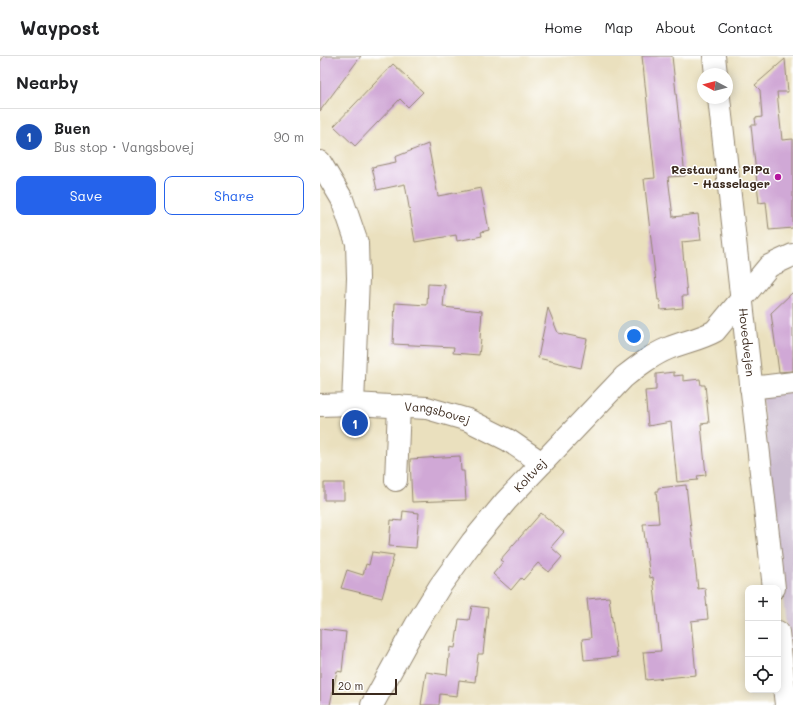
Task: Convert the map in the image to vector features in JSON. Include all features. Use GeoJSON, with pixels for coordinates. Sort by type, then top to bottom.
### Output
{"type":"FeatureCollection","features":[{"type":"Feature","properties":{"kind":"street"},"geometry":{"type":"LineString","coordinates":[[714,56],[715,68]]}},
{"type":"Feature","properties":{"kind":"street","name":"Hovedvejen"},"geometry":{"type":"LineString","coordinates":[[720,104],[774,585]]}},
{"type":"Feature","properties":{"kind":"street"},"geometry":{"type":"LineString","coordinates":[[320,162],[342,199],[357,243],[358,278],[353,404]]}},
{"type":"Feature","properties":{"kind":"street","name":"Koltvej"},"geometry":{"type":"LineString","coordinates":[[372,705],[416,625],[440,586],[472,542],[506,501],[624,376],[645,361],[668,348],[715,331],[770,266],[793,255]]}},
{"type":"Feature","properties":{"kind":"street"},"geometry":{"type":"LineString","coordinates":[[751,388],[793,383]]}},
{"type":"Feature","properties":{"kind":"street","name":"Vangsbovej"},"geometry":{"type":"LineString","coordinates":[[320,405],[353,404],[427,408],[468,420],[508,440],[542,463]]}},
{"type":"Feature","properties":{"kind":"street"},"geometry":{"type":"LineString","coordinates":[[396,480],[398,406]]}},
{"type":"Feature","properties":{"kind":"street"},"geometry":{"type":"LineString","coordinates":[[784,645],[786,705]]}},
{"type":"Feature","properties":{"kind":"shaded area"},"geometry":{"type":"Polygon","coordinates":[[[793,378],[793,693],[760,382],[793,378]]]}},
{"type":"Feature","properties":{"kind":"building"},"geometry":{"type":"Polygon","coordinates":[[[324,56],[361,56],[320,111],[320,62],[324,56]]]}},
{"type":"Feature","properties":{"kind":"building"},"geometry":{"type":"Polygon","coordinates":[[[642,56],[672,56],[685,176],[668,177],[673,217],[698,214],[701,240],[682,242],[687,296],[682,296],[683,308],[661,310],[660,300],[658,300],[644,179],[655,178],[642,56]]]}},
{"type":"Feature","properties":{"kind":"building"},"geometry":{"type":"Polygon","coordinates":[[[785,59],[788,92],[777,92],[782,140],[793,139],[793,228],[769,230],[766,202],[759,203],[751,125],[756,125],[755,118],[762,117],[760,90],[755,85],[785,59]]]}},
{"type":"Feature","properties":{"kind":"building"},"geometry":{"type":"Polygon","coordinates":[[[393,64],[423,92],[408,107],[400,99],[355,146],[334,126],[393,64]]]}},
{"type":"Feature","properties":{"kind":"building"},"geometry":{"type":"Polygon","coordinates":[[[428,144],[438,196],[481,188],[489,230],[481,232],[482,236],[457,241],[456,235],[415,242],[405,184],[377,190],[372,167],[396,162],[395,157],[428,144]]]}},
{"type":"Feature","properties":{"kind":"building"},"geometry":{"type":"Polygon","coordinates":[[[428,284],[445,285],[443,307],[482,311],[479,355],[453,353],[454,347],[393,344],[395,303],[427,305],[428,284]]]}},
{"type":"Feature","properties":{"kind":"building"},"geometry":{"type":"Polygon","coordinates":[[[793,292],[793,371],[779,372],[771,313],[793,292]]]}},
{"type":"Feature","properties":{"kind":"building"},"geometry":{"type":"Polygon","coordinates":[[[548,308],[558,333],[587,339],[581,368],[538,358],[548,308]]]}},
{"type":"Feature","properties":{"kind":"building"},"geometry":{"type":"Polygon","coordinates":[[[674,372],[674,376],[683,375],[683,381],[700,379],[701,385],[705,385],[709,423],[701,424],[706,475],[697,476],[698,480],[677,482],[671,422],[648,426],[645,391],[656,390],[656,374],[674,372]]]}},
{"type":"Feature","properties":{"kind":"building"},"geometry":{"type":"Polygon","coordinates":[[[460,456],[461,471],[464,471],[466,500],[412,502],[410,459],[460,456]]]}},
{"type":"Feature","properties":{"kind":"building"},"geometry":{"type":"Polygon","coordinates":[[[324,483],[344,483],[344,500],[324,500],[324,483]]]}},
{"type":"Feature","properties":{"kind":"building"},"geometry":{"type":"Polygon","coordinates":[[[686,485],[698,589],[705,588],[708,619],[691,621],[696,675],[646,680],[643,652],[661,651],[653,577],[650,578],[643,524],[659,523],[656,491],[658,491],[658,488],[686,485]]]}},
{"type":"Feature","properties":{"kind":"building"},"geometry":{"type":"Polygon","coordinates":[[[403,511],[419,513],[416,548],[389,546],[391,520],[402,521],[403,511]]]}},
{"type":"Feature","properties":{"kind":"building"},"geometry":{"type":"Polygon","coordinates":[[[541,513],[564,532],[551,547],[562,557],[549,572],[538,563],[523,580],[521,578],[511,590],[493,574],[503,562],[500,560],[541,513]]]}},
{"type":"Feature","properties":{"kind":"building"},"geometry":{"type":"Polygon","coordinates":[[[372,552],[394,555],[382,598],[341,588],[347,570],[363,575],[366,564],[369,565],[372,552]]]}},
{"type":"Feature","properties":{"kind":"building"},"geometry":{"type":"Polygon","coordinates":[[[609,597],[617,657],[584,660],[582,639],[591,638],[587,599],[609,597]]]}},
{"type":"Feature","properties":{"kind":"building"},"geometry":{"type":"Polygon","coordinates":[[[472,606],[488,608],[483,654],[478,654],[475,682],[459,680],[457,696],[440,694],[439,705],[421,705],[426,672],[447,675],[450,647],[455,648],[459,619],[469,620],[472,606]]]}},
{"type":"Feature","properties":{"kind":"building"},"geometry":{"type":"Polygon","coordinates":[[[320,629],[346,632],[342,672],[337,671],[330,705],[320,705],[320,629]]]}},
{"type":"Feature","properties":{"kind":"place","name":"Restaurant PiPa - Hasselager"},"geometry":{"type":"Point","coordinates":[778,177]}},
{"type":"Feature","properties":{"kind":"place","name":"Buen"},"geometry":{"type":"Point","coordinates":[355,423]}}]}
